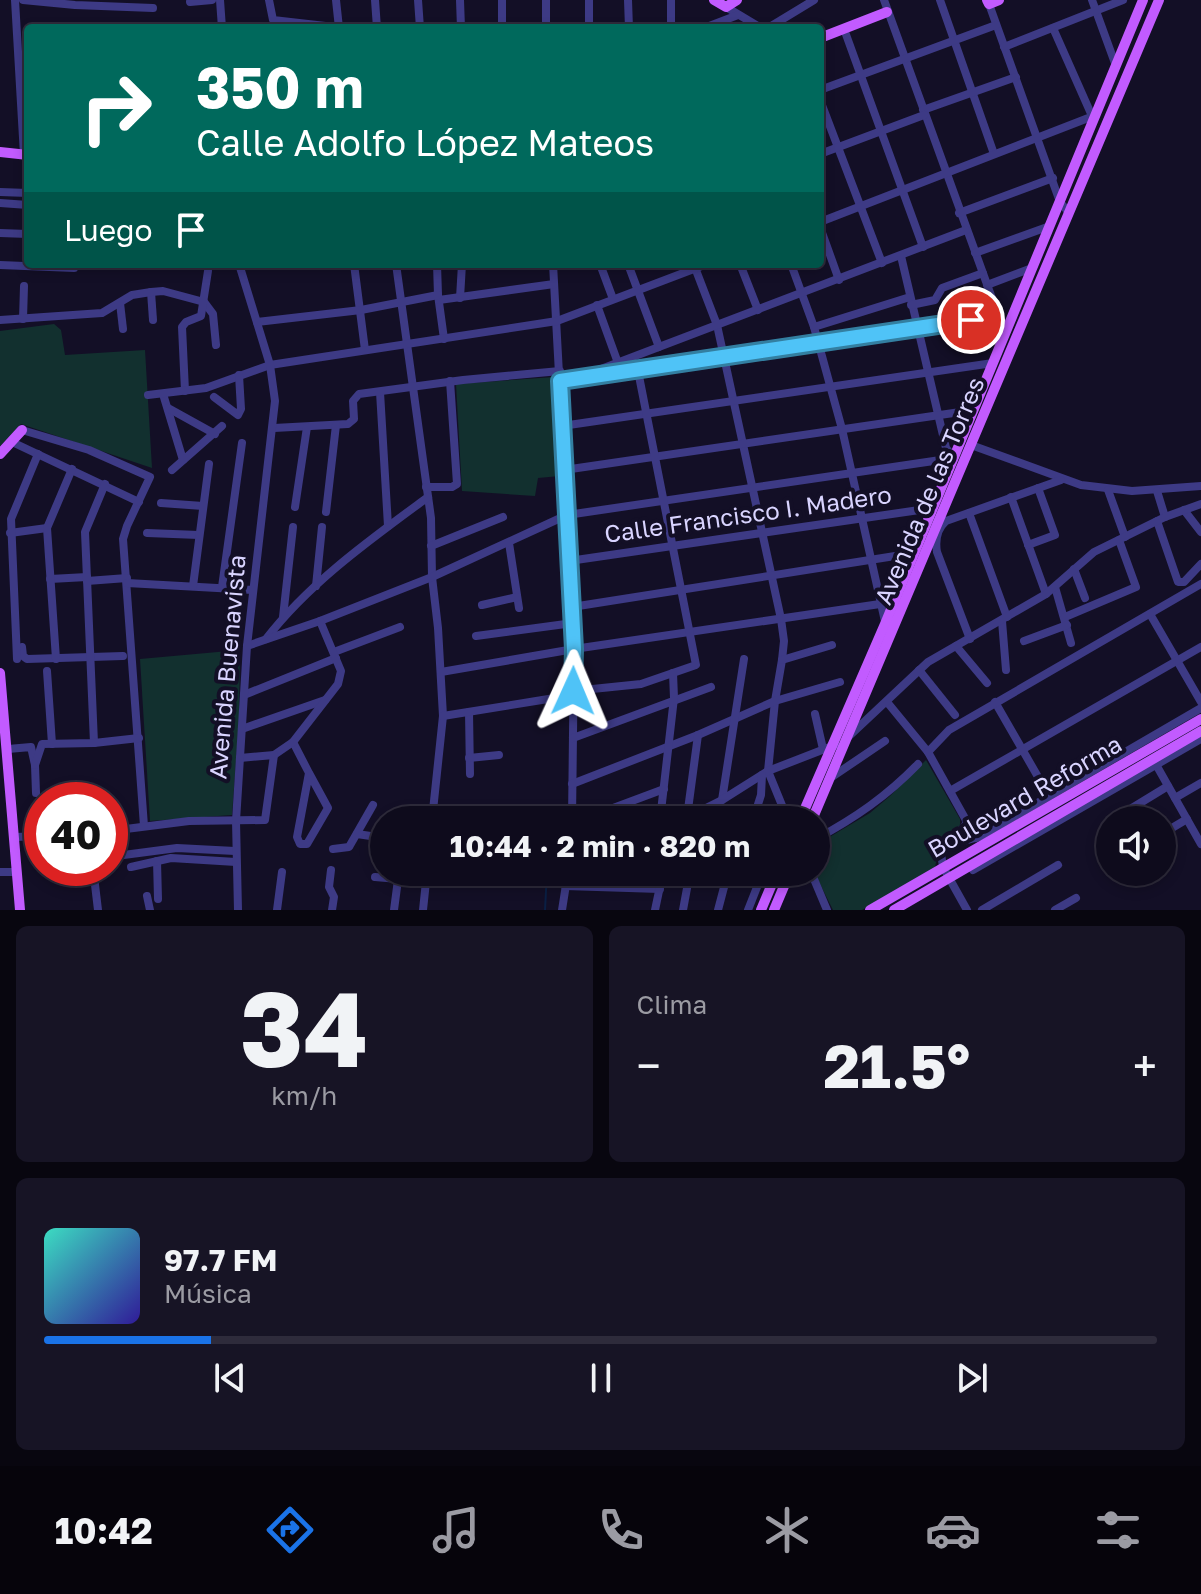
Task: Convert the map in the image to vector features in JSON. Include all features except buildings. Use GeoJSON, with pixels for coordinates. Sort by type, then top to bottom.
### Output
{"type":"FeatureCollection","features":[{"type":"Feature","properties":{"kind":"main road"},"geometry":{"type":"LineString","coordinates":[[714,0],[726,7],[737,0]]}},
{"type":"Feature","properties":{"kind":"main road","name":"Avenida de las Torres"},"geometry":{"type":"LineString","coordinates":[[805,806],[827,748],[885,624],[1143,0]]}},
{"type":"Feature","properties":{"kind":"main road","name":"Avenida de las Torres"},"geometry":{"type":"LineString","coordinates":[[818,806],[1159,0]]}},
{"type":"Feature","properties":{"kind":"main road"},"geometry":{"type":"LineString","coordinates":[[824,36],[844,29],[884,4]]}},
{"type":"Feature","properties":{"kind":"main road"},"geometry":{"type":"LineString","coordinates":[[0,152],[24,155]]}},
{"type":"Feature","properties":{"kind":"main road"},"geometry":{"type":"LineString","coordinates":[[0,454],[22,430]]}},
{"type":"Feature","properties":{"kind":"main road"},"geometry":{"type":"LineString","coordinates":[[0,673],[20,910]]}},
{"type":"Feature","properties":{"kind":"main road","name":"Boulevard Reforma"},"geometry":{"type":"LineString","coordinates":[[1152,758],[1201,719]]}},
{"type":"Feature","properties":{"kind":"main road","name":"Boulevard Reforma"},"geometry":{"type":"LineString","coordinates":[[894,910],[1201,731]]}},
{"type":"Feature","properties":{"kind":"main road","name":"Boulevard Reforma"},"geometry":{"type":"LineString","coordinates":[[870,910],[948,876]]}},
{"type":"Feature","properties":{"kind":"main road"},"geometry":{"type":"LineString","coordinates":[[761,910],[771,886]]}},
{"type":"Feature","properties":{"kind":"main road"},"geometry":{"type":"LineString","coordinates":[[774,910],[784,886]]}},
{"type":"Feature","properties":{"kind":"street"},"geometry":{"type":"LineString","coordinates":[[15,0],[24,127]]}},
{"type":"Feature","properties":{"kind":"street"},"geometry":{"type":"LineString","coordinates":[[30,0],[153,8]]}},
{"type":"Feature","properties":{"kind":"street"},"geometry":{"type":"LineString","coordinates":[[190,2],[212,0]]}},
{"type":"Feature","properties":{"kind":"street"},"geometry":{"type":"LineString","coordinates":[[220,0],[222,24]]}},
{"type":"Feature","properties":{"kind":"street"},"geometry":{"type":"LineString","coordinates":[[269,0],[271,19],[292,24]]}},
{"type":"Feature","properties":{"kind":"street"},"geometry":{"type":"LineString","coordinates":[[336,0],[340,24]]}},
{"type":"Feature","properties":{"kind":"street"},"geometry":{"type":"LineString","coordinates":[[375,0],[377,24]]}},
{"type":"Feature","properties":{"kind":"street"},"geometry":{"type":"LineString","coordinates":[[418,0],[420,24]]}},
{"type":"Feature","properties":{"kind":"street"},"geometry":{"type":"LineString","coordinates":[[460,0],[461,24]]}},
{"type":"Feature","properties":{"kind":"street"},"geometry":{"type":"LineString","coordinates":[[502,0],[502,24]]}},
{"type":"Feature","properties":{"kind":"street"},"geometry":{"type":"LineString","coordinates":[[546,0],[546,24]]}},
{"type":"Feature","properties":{"kind":"street"},"geometry":{"type":"LineString","coordinates":[[589,0],[589,24]]}},
{"type":"Feature","properties":{"kind":"street"},"geometry":{"type":"LineString","coordinates":[[628,0],[629,24]]}},
{"type":"Feature","properties":{"kind":"street"},"geometry":{"type":"LineString","coordinates":[[671,0],[671,24]]}},
{"type":"Feature","properties":{"kind":"street"},"geometry":{"type":"LineString","coordinates":[[775,24],[814,0]]}},
{"type":"Feature","properties":{"kind":"street"},"geometry":{"type":"LineString","coordinates":[[940,0],[994,154]]}},
{"type":"Feature","properties":{"kind":"street"},"geometry":{"type":"LineString","coordinates":[[1092,0],[1116,66]]}},
{"type":"Feature","properties":{"kind":"street"},"geometry":{"type":"LineString","coordinates":[[1004,47],[1123,0]]}},
{"type":"Feature","properties":{"kind":"street"},"geometry":{"type":"LineString","coordinates":[[992,1],[996,25],[1060,202],[1069,213]]}},
{"type":"Feature","properties":{"kind":"street"},"geometry":{"type":"LineString","coordinates":[[884,4],[1005,334]]}},
{"type":"Feature","properties":{"kind":"street"},"geometry":{"type":"LineString","coordinates":[[726,7],[754,24]]}},
{"type":"Feature","properties":{"kind":"street"},"geometry":{"type":"LineString","coordinates":[[714,24],[738,15]]}},
{"type":"Feature","properties":{"kind":"street"},"geometry":{"type":"LineString","coordinates":[[824,88],[996,25]]}},
{"type":"Feature","properties":{"kind":"street"},"geometry":{"type":"LineString","coordinates":[[824,222],[945,172],[1094,116],[1053,28]]}},
{"type":"Feature","properties":{"kind":"street"},"geometry":{"type":"LineString","coordinates":[[844,29],[923,247]]}},
{"type":"Feature","properties":{"kind":"street"},"geometry":{"type":"LineString","coordinates":[[824,152],[1016,77]]}},
{"type":"Feature","properties":{"kind":"street"},"geometry":{"type":"LineString","coordinates":[[824,110],[882,263]]}},
{"type":"Feature","properties":{"kind":"street"},"geometry":{"type":"LineString","coordinates":[[959,213],[1053,178]]}},
{"type":"Feature","properties":{"kind":"street"},"geometry":{"type":"LineString","coordinates":[[0,192],[24,193]]}},
{"type":"Feature","properties":{"kind":"street"},"geometry":{"type":"LineString","coordinates":[[0,203],[24,205]]}},
{"type":"Feature","properties":{"kind":"street"},"geometry":{"type":"LineString","coordinates":[[975,253],[1050,226]]}},
{"type":"Feature","properties":{"kind":"street"},"geometry":{"type":"LineString","coordinates":[[580,377],[966,230]]}},
{"type":"Feature","properties":{"kind":"street"},"geometry":{"type":"LineString","coordinates":[[0,233],[24,234]]}},
{"type":"Feature","properties":{"kind":"street"},"geometry":{"type":"LineString","coordinates":[[824,236],[839,280]]}},
{"type":"Feature","properties":{"kind":"street"},"geometry":{"type":"LineString","coordinates":[[901,256],[946,448],[962,467]]}},
{"type":"Feature","properties":{"kind":"street"},"geometry":{"type":"LineString","coordinates":[[0,265],[24,265]]}},
{"type":"Feature","properties":{"kind":"street","name":"Avenida Buenavista"},"geometry":{"type":"LineString","coordinates":[[238,910],[236,821],[247,646],[274,428],[275,392],[270,365],[240,268]]}},
{"type":"Feature","properties":{"kind":"street"},"geometry":{"type":"LineString","coordinates":[[355,268],[365,350]]}},
{"type":"Feature","properties":{"kind":"street"},"geometry":{"type":"LineString","coordinates":[[397,268],[428,497],[441,672],[443,716],[433,806]]}},
{"type":"Feature","properties":{"kind":"street"},"geometry":{"type":"LineString","coordinates":[[437,268],[444,339]]}},
{"type":"Feature","properties":{"kind":"street"},"geometry":{"type":"LineString","coordinates":[[460,298],[462,268]]}},
{"type":"Feature","properties":{"kind":"street"},"geometry":{"type":"LineString","coordinates":[[553,268],[574,649],[572,806]]}},
{"type":"Feature","properties":{"kind":"street"},"geometry":{"type":"LineString","coordinates":[[601,268],[613,299]]}},
{"type":"Feature","properties":{"kind":"street"},"geometry":{"type":"LineString","coordinates":[[630,268],[659,347]]}},
{"type":"Feature","properties":{"kind":"street"},"geometry":{"type":"LineString","coordinates":[[148,395],[206,388],[270,365],[557,321],[690,268]]}},
{"type":"Feature","properties":{"kind":"street"},"geometry":{"type":"LineString","coordinates":[[696,268],[717,325],[784,641],[757,806]]}},
{"type":"Feature","properties":{"kind":"street"},"geometry":{"type":"LineString","coordinates":[[742,268],[758,310]]}},
{"type":"Feature","properties":{"kind":"street"},"geometry":{"type":"LineString","coordinates":[[792,268],[814,327],[854,472],[861,518],[889,637]]}},
{"type":"Feature","properties":{"kind":"street"},"geometry":{"type":"LineString","coordinates":[[987,285],[1032,268]]}},
{"type":"Feature","properties":{"kind":"street"},"geometry":{"type":"LineString","coordinates":[[185,391],[182,327],[186,322],[199,318],[208,271]]}},
{"type":"Feature","properties":{"kind":"street"},"geometry":{"type":"LineString","coordinates":[[814,327],[911,301],[935,300],[942,288],[983,273]]}},
{"type":"Feature","properties":{"kind":"street"},"geometry":{"type":"LineString","coordinates":[[257,322],[554,284]]}},
{"type":"Feature","properties":{"kind":"street"},"geometry":{"type":"LineString","coordinates":[[23,319],[24,286]]}},
{"type":"Feature","properties":{"kind":"street"},"geometry":{"type":"LineString","coordinates":[[0,320],[102,313],[132,295],[163,291],[204,302],[213,314],[216,345]]}},
{"type":"Feature","properties":{"kind":"street"},"geometry":{"type":"LineString","coordinates":[[151,292],[153,320]]}},
{"type":"Feature","properties":{"kind":"street"},"geometry":{"type":"LineString","coordinates":[[120,303],[123,329]]}},
{"type":"Feature","properties":{"kind":"street"},"geometry":{"type":"LineString","coordinates":[[597,305],[618,363]]}},
{"type":"Feature","properties":{"kind":"street"},"geometry":{"type":"LineString","coordinates":[[560,381],[998,316]]}},
{"type":"Feature","properties":{"kind":"street"},"geometry":{"type":"LineString","coordinates":[[562,426],[993,363]]}},
{"type":"Feature","properties":{"kind":"street"},"geometry":{"type":"LineString","coordinates":[[274,428],[348,424],[354,419],[355,396],[450,381],[560,371]]}},
{"type":"Feature","properties":{"kind":"street"},"geometry":{"type":"LineString","coordinates":[[443,716],[641,684],[696,665],[638,371]]}},
{"type":"Feature","properties":{"kind":"street"},"geometry":{"type":"LineString","coordinates":[[214,397],[238,415],[241,398],[239,375]]}},
{"type":"Feature","properties":{"kind":"street"},"geometry":{"type":"LineString","coordinates":[[426,487],[456,486],[450,381]]}},
{"type":"Feature","properties":{"kind":"street"},"geometry":{"type":"LineString","coordinates":[[380,392],[388,526]]}},
{"type":"Feature","properties":{"kind":"street"},"geometry":{"type":"LineString","coordinates":[[163,394],[183,460]]}},
{"type":"Feature","properties":{"kind":"street"},"geometry":{"type":"LineString","coordinates":[[224,406],[241,398]]}},
{"type":"Feature","properties":{"kind":"street"},"geometry":{"type":"LineString","coordinates":[[167,407],[215,434]]}},
{"type":"Feature","properties":{"kind":"street"},"geometry":{"type":"LineString","coordinates":[[564,470],[974,410]]}},
{"type":"Feature","properties":{"kind":"street"},"geometry":{"type":"LineString","coordinates":[[326,512],[336,425]]}},
{"type":"Feature","properties":{"kind":"street"},"geometry":{"type":"LineString","coordinates":[[172,470],[222,426]]}},
{"type":"Feature","properties":{"kind":"street"},"geometry":{"type":"LineString","coordinates":[[295,507],[307,427]]}},
{"type":"Feature","properties":{"kind":"street"},"geometry":{"type":"LineString","coordinates":[[22,430],[89,450],[150,477],[124,533],[144,826]]}},
{"type":"Feature","properties":{"kind":"street"},"geometry":{"type":"LineString","coordinates":[[12,442],[139,502]]}},
{"type":"Feature","properties":{"kind":"street"},"geometry":{"type":"LineString","coordinates":[[222,587],[242,443]]}},
{"type":"Feature","properties":{"kind":"street"},"geometry":{"type":"LineString","coordinates":[[971,445],[1061,480],[1108,490],[1157,491],[1201,486]]}},
{"type":"Feature","properties":{"kind":"street"},"geometry":{"type":"LineString","coordinates":[[38,454],[14,509],[10,533],[14,613],[21,658],[123,656]]}},
{"type":"Feature","properties":{"kind":"street"},"geometry":{"type":"LineString","coordinates":[[247,646],[432,577],[567,515],[954,458]]}},
{"type":"Feature","properties":{"kind":"street"},"geometry":{"type":"LineString","coordinates":[[193,586],[209,464]]}},
{"type":"Feature","properties":{"kind":"street"},"geometry":{"type":"LineString","coordinates":[[56,659],[47,528],[72,469]]}},
{"type":"Feature","properties":{"kind":"street"},"geometry":{"type":"LineString","coordinates":[[970,639],[937,552],[936,537],[946,521],[1061,480]]}},
{"type":"Feature","properties":{"kind":"street"},"geometry":{"type":"LineString","coordinates":[[94,743],[86,527],[105,484]]}},
{"type":"Feature","properties":{"kind":"street"},"geometry":{"type":"LineString","coordinates":[[1028,545],[1055,535],[1038,488]]}},
{"type":"Feature","properties":{"kind":"street"},"geometry":{"type":"LineString","coordinates":[[1024,641],[1136,587],[1108,490]]}},
{"type":"Feature","properties":{"kind":"street"},"geometry":{"type":"LineString","coordinates":[[1157,491],[1178,582],[1181,583],[1201,564]]}},
{"type":"Feature","properties":{"kind":"street"},"geometry":{"type":"LineString","coordinates":[[266,639],[283,617],[316,587],[388,526],[428,497]]}},
{"type":"Feature","properties":{"kind":"street"},"geometry":{"type":"LineString","coordinates":[[1011,497],[1046,594]]}},
{"type":"Feature","properties":{"kind":"street"},"geometry":{"type":"LineString","coordinates":[[161,503],[203,506]]}},
{"type":"Feature","properties":{"kind":"street"},"geometry":{"type":"LineString","coordinates":[[710,806],[765,773],[846,739],[937,656],[1046,594],[1094,552],[1161,519],[1201,504]]}},
{"type":"Feature","properties":{"kind":"street","name":"Calle Francisco I. Madero"},"geometry":{"type":"LineString","coordinates":[[569,561],[933,508]]}},
{"type":"Feature","properties":{"kind":"street"},"geometry":{"type":"LineString","coordinates":[[1184,510],[1201,532]]}},
{"type":"Feature","properties":{"kind":"street"},"geometry":{"type":"LineString","coordinates":[[969,513],[1005,619],[1006,670]]}},
{"type":"Feature","properties":{"kind":"street"},"geometry":{"type":"LineString","coordinates":[[431,546],[503,517]]}},
{"type":"Feature","properties":{"kind":"street"},"geometry":{"type":"LineString","coordinates":[[283,617],[293,527]]}},
{"type":"Feature","properties":{"kind":"street"},"geometry":{"type":"LineString","coordinates":[[316,587],[322,527]]}},
{"type":"Feature","properties":{"kind":"street"},"geometry":{"type":"LineString","coordinates":[[10,533],[47,528]]}},
{"type":"Feature","properties":{"kind":"street"},"geometry":{"type":"LineString","coordinates":[[147,533],[199,535]]}},
{"type":"Feature","properties":{"kind":"street"},"geometry":{"type":"LineString","coordinates":[[509,543],[519,608]]}},
{"type":"Feature","properties":{"kind":"street"},"geometry":{"type":"LineString","coordinates":[[572,607],[914,553]]}},
{"type":"Feature","properties":{"kind":"street"},"geometry":{"type":"LineString","coordinates":[[1074,569],[1085,598]]}},
{"type":"Feature","properties":{"kind":"street"},"geometry":{"type":"LineString","coordinates":[[50,579],[127,580],[253,590]]}},
{"type":"Feature","properties":{"kind":"street"},"geometry":{"type":"LineString","coordinates":[[928,752],[949,730],[1201,584]]}},
{"type":"Feature","properties":{"kind":"street"},"geometry":{"type":"LineString","coordinates":[[1055,587],[1071,643]]}},
{"type":"Feature","properties":{"kind":"street"},"geometry":{"type":"LineString","coordinates":[[482,605],[517,597]]}},
{"type":"Feature","properties":{"kind":"street"},"geometry":{"type":"LineString","coordinates":[[441,672],[880,604]]}},
{"type":"Feature","properties":{"kind":"street"},"geometry":{"type":"LineString","coordinates":[[954,840],[976,838],[1201,705],[1150,614]]}},
{"type":"Feature","properties":{"kind":"street"},"geometry":{"type":"LineString","coordinates":[[240,758],[274,755],[293,742],[341,678],[320,621]]}},
{"type":"Feature","properties":{"kind":"street"},"geometry":{"type":"LineString","coordinates":[[476,636],[573,623]]}},
{"type":"Feature","properties":{"kind":"street"},"geometry":{"type":"LineString","coordinates":[[244,695],[400,627]]}},
{"type":"Feature","properties":{"kind":"street"},"geometry":{"type":"LineString","coordinates":[[782,660],[832,645]]}},
{"type":"Feature","properties":{"kind":"street"},"geometry":{"type":"LineString","coordinates":[[956,646],[987,683]]}},
{"type":"Feature","properties":{"kind":"street"},"geometry":{"type":"LineString","coordinates":[[950,791],[1201,647]]}},
{"type":"Feature","properties":{"kind":"street"},"geometry":{"type":"LineString","coordinates":[[722,800],[744,659]]}},
{"type":"Feature","properties":{"kind":"street"},"geometry":{"type":"LineString","coordinates":[[919,670],[955,715]]}},
{"type":"Feature","properties":{"kind":"street"},"geometry":{"type":"LineString","coordinates":[[47,671],[52,744]]}},
{"type":"Feature","properties":{"kind":"street"},"geometry":{"type":"LineString","coordinates":[[662,806],[674,698],[673,673]]}},
{"type":"Feature","properties":{"kind":"street"},"geometry":{"type":"LineString","coordinates":[[572,784],[775,701],[840,682]]}},
{"type":"Feature","properties":{"kind":"street"},"geometry":{"type":"LineString","coordinates":[[573,738],[674,698],[711,687]]}},
{"type":"Feature","properties":{"kind":"street"},"geometry":{"type":"LineString","coordinates":[[242,729],[325,700]]}},
{"type":"Feature","properties":{"kind":"street"},"geometry":{"type":"LineString","coordinates":[[887,702],[928,752],[976,838]]}},
{"type":"Feature","properties":{"kind":"street"},"geometry":{"type":"LineString","coordinates":[[995,702],[1049,796]]}},
{"type":"Feature","properties":{"kind":"street"},"geometry":{"type":"LineString","coordinates":[[469,712],[470,774]]}},
{"type":"Feature","properties":{"kind":"street"},"geometry":{"type":"LineString","coordinates":[[815,714],[827,748]]}},
{"type":"Feature","properties":{"kind":"street"},"geometry":{"type":"LineString","coordinates":[[686,806],[698,735]]}},
{"type":"Feature","properties":{"kind":"street"},"geometry":{"type":"LineString","coordinates":[[35,765],[40,746],[139,738]]}},
{"type":"Feature","properties":{"kind":"street"},"geometry":{"type":"LineString","coordinates":[[948,876],[1152,758],[1201,739]]}},
{"type":"Feature","properties":{"kind":"street"},"geometry":{"type":"LineString","coordinates":[[829,780],[885,741]]}},
{"type":"Feature","properties":{"kind":"street"},"geometry":{"type":"LineString","coordinates":[[293,742],[309,773],[328,811],[304,845],[297,837],[309,773]]}},
{"type":"Feature","properties":{"kind":"street"},"geometry":{"type":"LineString","coordinates":[[8,749],[31,747],[36,782]]}},
{"type":"Feature","properties":{"kind":"street"},"geometry":{"type":"LineString","coordinates":[[128,828],[189,821],[262,821],[266,817],[274,755]]}},
{"type":"Feature","properties":{"kind":"street"},"geometry":{"type":"LineString","coordinates":[[469,758],[499,755]]}},
{"type":"Feature","properties":{"kind":"street"},"geometry":{"type":"LineString","coordinates":[[1152,758],[1187,819],[1197,827],[1201,844]]}},
{"type":"Feature","properties":{"kind":"street"},"geometry":{"type":"LineString","coordinates":[[830,831],[885,797],[918,764]]}},
{"type":"Feature","properties":{"kind":"street"},"geometry":{"type":"LineString","coordinates":[[765,773],[780,806]]}},
{"type":"Feature","properties":{"kind":"street"},"geometry":{"type":"LineString","coordinates":[[1175,798],[1201,783]]}},
{"type":"Feature","properties":{"kind":"street"},"geometry":{"type":"LineString","coordinates":[[1135,806],[1168,786]]}},
{"type":"Feature","properties":{"kind":"street"},"geometry":{"type":"LineString","coordinates":[[618,806],[664,789]]}},
{"type":"Feature","properties":{"kind":"street"},"geometry":{"type":"LineString","coordinates":[[333,849],[349,847],[373,805]]}},
{"type":"Feature","properties":{"kind":"street"},"geometry":{"type":"LineString","coordinates":[[1176,826],[1187,819]]}},
{"type":"Feature","properties":{"kind":"street"},"geometry":{"type":"LineString","coordinates":[[967,823],[941,853],[948,876],[967,910]]}},
{"type":"Feature","properties":{"kind":"street"},"geometry":{"type":"LineString","coordinates":[[357,834],[370,836]]}},
{"type":"Feature","properties":{"kind":"street"},"geometry":{"type":"LineString","coordinates":[[15,837],[24,837]]}},
{"type":"Feature","properties":{"kind":"street"},"geometry":{"type":"LineString","coordinates":[[128,854],[177,848],[235,851]]}},
{"type":"Feature","properties":{"kind":"street"},"geometry":{"type":"LineString","coordinates":[[131,867],[176,858],[236,862]]}},
{"type":"Feature","properties":{"kind":"street"},"geometry":{"type":"LineString","coordinates":[[157,861],[158,899]]}},
{"type":"Feature","properties":{"kind":"street"},"geometry":{"type":"LineString","coordinates":[[982,910],[1058,865]]}},
{"type":"Feature","properties":{"kind":"street"},"geometry":{"type":"LineString","coordinates":[[331,870],[329,887],[334,897],[332,910]]}},
{"type":"Feature","properties":{"kind":"street"},"geometry":{"type":"LineString","coordinates":[[0,872],[17,872]]}},
{"type":"Feature","properties":{"kind":"street"},"geometry":{"type":"LineString","coordinates":[[277,910],[282,872]]}},
{"type":"Feature","properties":{"kind":"street"},"geometry":{"type":"LineString","coordinates":[[95,886],[98,910]]}},
{"type":"Feature","properties":{"kind":"street"},"geometry":{"type":"LineString","coordinates":[[394,910],[397,886]]}},
{"type":"Feature","properties":{"kind":"street"},"geometry":{"type":"LineString","coordinates":[[423,910],[426,886]]}},
{"type":"Feature","properties":{"kind":"street"},"geometry":{"type":"LineString","coordinates":[[562,910],[565,886],[660,889]]}},
{"type":"Feature","properties":{"kind":"street"},"geometry":{"type":"LineString","coordinates":[[655,910],[661,886]]}},
{"type":"Feature","properties":{"kind":"street"},"geometry":{"type":"LineString","coordinates":[[683,910],[687,886]]}},
{"type":"Feature","properties":{"kind":"street"},"geometry":{"type":"LineString","coordinates":[[718,910],[724,886]]}},
{"type":"Feature","properties":{"kind":"street"},"geometry":{"type":"LineString","coordinates":[[748,910],[757,886]]}},
{"type":"Feature","properties":{"kind":"street"},"geometry":{"type":"LineString","coordinates":[[817,886],[827,910]]}},
{"type":"Feature","properties":{"kind":"street"},"geometry":{"type":"LineString","coordinates":[[147,896],[150,910]]}},
{"type":"Feature","properties":{"kind":"street"},"geometry":{"type":"LineString","coordinates":[[1055,910],[1076,898]]}},
{"type":"Feature","properties":{"kind":"green space"},"geometry":{"type":"Polygon","coordinates":[[[54,324],[61,330],[65,355],[145,350],[152,468],[21,424],[0,446],[0,331],[54,324]]]}},
{"type":"Feature","properties":{"kind":"green space"},"geometry":{"type":"Polygon","coordinates":[[[554,377],[560,476],[538,478],[535,496],[462,491],[456,384],[554,377]]]}},
{"type":"Feature","properties":{"kind":"green space"},"geometry":{"type":"Polygon","coordinates":[[[240,650],[232,815],[150,821],[140,659],[240,650]]]}},
{"type":"Feature","properties":{"kind":"green space"},"geometry":{"type":"Polygon","coordinates":[[[926,760],[960,819],[960,826],[939,848],[935,867],[862,910],[833,910],[821,886],[830,886],[830,837],[870,813],[926,760]]]}},
{"type":"Feature","properties":{"kind":"waterway"},"geometry":{"type":"LineString","coordinates":[[545,910],[546,886]]}},
{"type":"Feature","properties":{"kind":"route"},"geometry":{"type":"LineString","coordinates":[[573,691],[574,649],[560,381],[971,320]]}}]}
